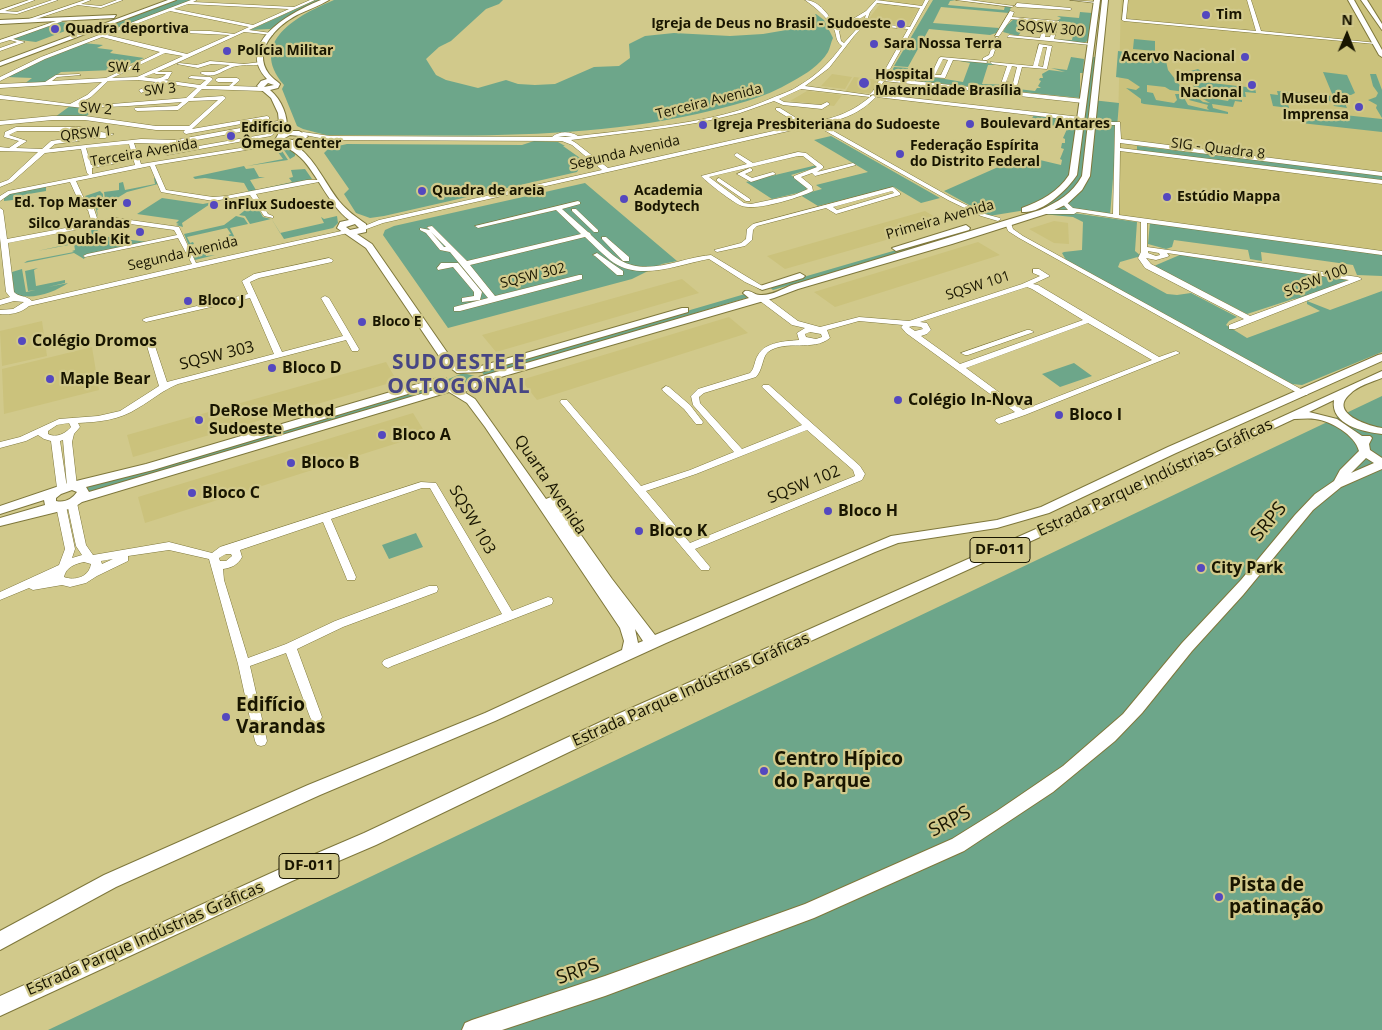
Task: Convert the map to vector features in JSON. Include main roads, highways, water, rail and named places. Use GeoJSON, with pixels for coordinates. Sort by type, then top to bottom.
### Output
{"type":"FeatureCollection","features":[{"type":"Feature","properties":{"kind":"main road"},"geometry":{"type":"LineString","coordinates":[[0,58],[161,0]]}},
{"type":"Feature","properties":{"kind":"main road"},"geometry":{"type":"LineString","coordinates":[[2,24],[28,20],[61,21],[101,32],[144,11],[173,0]]}},
{"type":"Feature","properties":{"kind":"main road"},"geometry":{"type":"LineString","coordinates":[[262,86],[265,76],[261,63],[262,46],[284,22],[326,0]]}},
{"type":"Feature","properties":{"kind":"main road"},"geometry":{"type":"LineString","coordinates":[[1024,214],[1043,212],[1064,202],[1079,188],[1086,176],[1105,0]]}},
{"type":"Feature","properties":{"kind":"main road"},"geometry":{"type":"LineString","coordinates":[[1093,116],[1083,104],[1096,1]]}},
{"type":"Feature","properties":{"kind":"main road"},"geometry":{"type":"LineString","coordinates":[[1352,2],[1366,3],[1382,28]]}},
{"type":"Feature","properties":{"kind":"main road"},"geometry":{"type":"LineString","coordinates":[[1352,2],[1382,55]]}},
{"type":"Feature","properties":{"kind":"main road"},"geometry":{"type":"LineString","coordinates":[[135,8],[143,8],[145,9],[144,11]]}},
{"type":"Feature","properties":{"kind":"main road"},"geometry":{"type":"LineString","coordinates":[[2,24],[114,16]]}},
{"type":"Feature","properties":{"kind":"main road"},"geometry":{"type":"LineString","coordinates":[[0,64],[26,55],[85,27],[90,18]]}},
{"type":"Feature","properties":{"kind":"main road"},"geometry":{"type":"LineString","coordinates":[[1091,46],[1101,39]]}},
{"type":"Feature","properties":{"kind":"main road"},"geometry":{"type":"LineString","coordinates":[[1091,46],[1100,56]]}},
{"type":"Feature","properties":{"kind":"main road"},"geometry":{"type":"LineString","coordinates":[[16,52],[15,54],[17,55],[26,55]]}},
{"type":"Feature","properties":{"kind":"main road"},"geometry":{"type":"LineString","coordinates":[[0,58],[10,58],[10,60]]}},
{"type":"Feature","properties":{"kind":"main road"},"geometry":{"type":"LineString","coordinates":[[265,76],[275,84]]}},
{"type":"Feature","properties":{"kind":"main road"},"geometry":{"type":"LineString","coordinates":[[262,86],[275,84]]}},
{"type":"Feature","properties":{"kind":"main road"},"geometry":{"type":"LineString","coordinates":[[273,95],[275,84]]}},
{"type":"Feature","properties":{"kind":"main road"},"geometry":{"type":"LineString","coordinates":[[262,86],[273,95],[285,123],[300,136],[300,151]]}},
{"type":"Feature","properties":{"kind":"main road","name":"Primeira Avenida"},"geometry":{"type":"LineString","coordinates":[[448,383],[466,388],[475,383],[761,294],[964,233],[1008,223],[1047,201],[1066,186],[1075,170],[1083,104]]}},
{"type":"Feature","properties":{"kind":"main road"},"geometry":{"type":"LineString","coordinates":[[282,139],[285,123]]}},
{"type":"Feature","properties":{"kind":"main road"},"geometry":{"type":"LineString","coordinates":[[1079,131],[1092,132]]}},
{"type":"Feature","properties":{"kind":"main road"},"geometry":{"type":"LineString","coordinates":[[282,139],[300,136]]}},
{"type":"Feature","properties":{"kind":"main road"},"geometry":{"type":"LineString","coordinates":[[282,139],[300,151],[342,211],[360,225],[369,246],[447,360],[462,371],[474,374],[475,383]]}},
{"type":"Feature","properties":{"kind":"main road"},"geometry":{"type":"LineString","coordinates":[[342,211],[345,229],[369,246]]}},
{"type":"Feature","properties":{"kind":"main road","name":"Primeira Avenida"},"geometry":{"type":"LineString","coordinates":[[964,233],[984,223],[1024,214]]}},
{"type":"Feature","properties":{"kind":"main road"},"geometry":{"type":"LineString","coordinates":[[345,229],[360,225]]}},
{"type":"Feature","properties":{"kind":"main road"},"geometry":{"type":"LineString","coordinates":[[345,229],[360,225]]}},
{"type":"Feature","properties":{"kind":"main road","name":"Primeira Avenida"},"geometry":{"type":"LineString","coordinates":[[448,383],[462,371],[502,364],[761,294]]}},
{"type":"Feature","properties":{"kind":"main road","name":"Estrada Parque Indústrias Gráficas"},"geometry":{"type":"LineString","coordinates":[[0,941],[110,881],[314,790],[490,717],[653,643],[896,539],[996,524],[1045,510],[1172,450],[1382,357]]}},
{"type":"Feature","properties":{"kind":"main road"},"geometry":{"type":"LineString","coordinates":[[447,360],[448,383]]}},
{"type":"Feature","properties":{"kind":"main road","name":"Estrada Parque Indústrias Gráficas"},"geometry":{"type":"LineString","coordinates":[[0,1006],[286,875],[370,840],[616,722],[1067,520],[1382,374]]}},
{"type":"Feature","properties":{"kind":"main road"},"geometry":{"type":"LineString","coordinates":[[0,510],[66,488],[149,467],[448,383]]}},
{"type":"Feature","properties":{"kind":"main road"},"geometry":{"type":"LineString","coordinates":[[0,522],[67,504],[448,383]]}},
{"type":"Feature","properties":{"kind":"main road","name":"Quarta Avenida"},"geometry":{"type":"LineString","coordinates":[[448,383],[471,401],[617,604]]}},
{"type":"Feature","properties":{"kind":"main road","name":"Quarta Avenida"},"geometry":{"type":"LineString","coordinates":[[475,383],[478,399],[497,423],[617,604]]}},
{"type":"Feature","properties":{"kind":"main road"},"geometry":{"type":"LineString","coordinates":[[1347,390],[1339,398],[1337,405],[1340,413],[1356,424],[1382,432]]}},
{"type":"Feature","properties":{"kind":"main road"},"geometry":{"type":"LineString","coordinates":[[1282,420],[1304,415],[1327,419],[1349,430],[1364,448]]}},
{"type":"Feature","properties":{"kind":"main road","name":"SRPS"},"geometry":{"type":"LineString","coordinates":[[1338,484],[1344,473],[1364,448],[1367,437],[1382,432]]}},
{"type":"Feature","properties":{"kind":"main road","name":"SRPS"},"geometry":{"type":"LineString","coordinates":[[472,1030],[604,986],[808,912],[958,844],[1052,785],[1128,718],[1196,637],[1243,587],[1305,512],[1338,484],[1382,463],[1364,448]]}},
{"type":"Feature","properties":{"kind":"main road"},"geometry":{"type":"LineString","coordinates":[[80,487],[83,491],[67,504],[52,505],[49,502],[50,497],[66,488],[80,487]]}},
{"type":"Feature","properties":{"kind":"main road"},"geometry":{"type":"LineString","coordinates":[[617,604],[653,643]]}},
{"type":"Feature","properties":{"kind":"main road"},"geometry":{"type":"LineString","coordinates":[[617,604],[627,626],[631,642],[629,654]]}},
{"type":"Feature","properties":{"kind":"place","name":"Tim"},"geometry":{"type":"Point","coordinates":[1206,15]}},
{"type":"Feature","properties":{"kind":"place","name":"Igreja de Deus no Brasil - Sudoeste"},"geometry":{"type":"Point","coordinates":[901,24]}},
{"type":"Feature","properties":{"kind":"place","name":"Quadra deportiva"},"geometry":{"type":"Point","coordinates":[55,29]}},
{"type":"Feature","properties":{"kind":"place","name":"Sara Nossa Terra"},"geometry":{"type":"Point","coordinates":[874,44]}},
{"type":"Feature","properties":{"kind":"place","name":"Polícia Militar"},"geometry":{"type":"Point","coordinates":[227,51]}},
{"type":"Feature","properties":{"kind":"place","name":"Acervo Nacional"},"geometry":{"type":"Point","coordinates":[1245,57]}},
{"type":"Feature","properties":{"kind":"place","name":"Hospital Maternidade Brasília"},"geometry":{"type":"Point","coordinates":[864,83]}},
{"type":"Feature","properties":{"kind":"place","name":"Imprensa Nacional"},"geometry":{"type":"Point","coordinates":[1252,85]}},
{"type":"Feature","properties":{"kind":"place","name":"Museu da Imprensa"},"geometry":{"type":"Point","coordinates":[1359,107]}},
{"type":"Feature","properties":{"kind":"place","name":"Boulevard Antares"},"geometry":{"type":"Point","coordinates":[970,124]}},
{"type":"Feature","properties":{"kind":"place","name":"Igreja Presbiteriana do Sudoeste"},"geometry":{"type":"Point","coordinates":[703,125]}},
{"type":"Feature","properties":{"kind":"place","name":"Edifício Ômega Center"},"geometry":{"type":"Point","coordinates":[231,136]}},
{"type":"Feature","properties":{"kind":"place","name":"Federação Espírita do Distrito Federal"},"geometry":{"type":"Point","coordinates":[900,154]}},
{"type":"Feature","properties":{"kind":"place","name":"Quadra de areia"},"geometry":{"type":"Point","coordinates":[422,191]}},
{"type":"Feature","properties":{"kind":"place","name":"Estúdio Mappa"},"geometry":{"type":"Point","coordinates":[1167,197]}},
{"type":"Feature","properties":{"kind":"place","name":"Academia Bodytech"},"geometry":{"type":"Point","coordinates":[624,199]}},
{"type":"Feature","properties":{"kind":"place","name":"Ed. Top Master"},"geometry":{"type":"Point","coordinates":[127,203]}},
{"type":"Feature","properties":{"kind":"place","name":"inFlux Sudoeste"},"geometry":{"type":"Point","coordinates":[214,205]}},
{"type":"Feature","properties":{"kind":"place","name":"Silco Varandas Double Kit"},"geometry":{"type":"Point","coordinates":[140,232]}},
{"type":"Feature","properties":{"kind":"place","name":"Bloco J"},"geometry":{"type":"Point","coordinates":[188,301]}},
{"type":"Feature","properties":{"kind":"place","name":"Bloco E"},"geometry":{"type":"Point","coordinates":[362,322]}},
{"type":"Feature","properties":{"kind":"place","name":"Colégio Dromos"},"geometry":{"type":"Point","coordinates":[22,341]}},
{"type":"Feature","properties":{"kind":"place","name":"Bloco D"},"geometry":{"type":"Point","coordinates":[272,368]}},
{"type":"Feature","properties":{"kind":"place","name":"Maple Bear"},"geometry":{"type":"Point","coordinates":[50,379]}},
{"type":"Feature","properties":{"kind":"place","name":"Colégio In-Nova"},"geometry":{"type":"Point","coordinates":[898,400]}},
{"type":"Feature","properties":{"kind":"place","name":"Bloco I"},"geometry":{"type":"Point","coordinates":[1059,415]}},
{"type":"Feature","properties":{"kind":"place","name":"DeRose Method Sudoeste"},"geometry":{"type":"Point","coordinates":[199,420]}},
{"type":"Feature","properties":{"kind":"place","name":"Bloco A"},"geometry":{"type":"Point","coordinates":[382,435]}},
{"type":"Feature","properties":{"kind":"place","name":"Bloco B"},"geometry":{"type":"Point","coordinates":[291,463]}},
{"type":"Feature","properties":{"kind":"place","name":"Bloco C"},"geometry":{"type":"Point","coordinates":[192,493]}},
{"type":"Feature","properties":{"kind":"place","name":"Bloco H"},"geometry":{"type":"Point","coordinates":[828,511]}},
{"type":"Feature","properties":{"kind":"place","name":"Bloco K"},"geometry":{"type":"Point","coordinates":[639,531]}},
{"type":"Feature","properties":{"kind":"place","name":"City Park"},"geometry":{"type":"Point","coordinates":[1201,568]}},
{"type":"Feature","properties":{"kind":"place","name":"Edifício Varandas"},"geometry":{"type":"Point","coordinates":[226,717]}},
{"type":"Feature","properties":{"kind":"place","name":"Centro Hípico do Parque"},"geometry":{"type":"Point","coordinates":[764,771]}},
{"type":"Feature","properties":{"kind":"place","name":"Pista de patinação"},"geometry":{"type":"Point","coordinates":[1219,897]}},
{"type":"Feature","properties":{"kind":"district","name":"SUDOESTE E OCTOGONAL"},"geometry":{"type":"Point","coordinates":[459,375]}}]}
